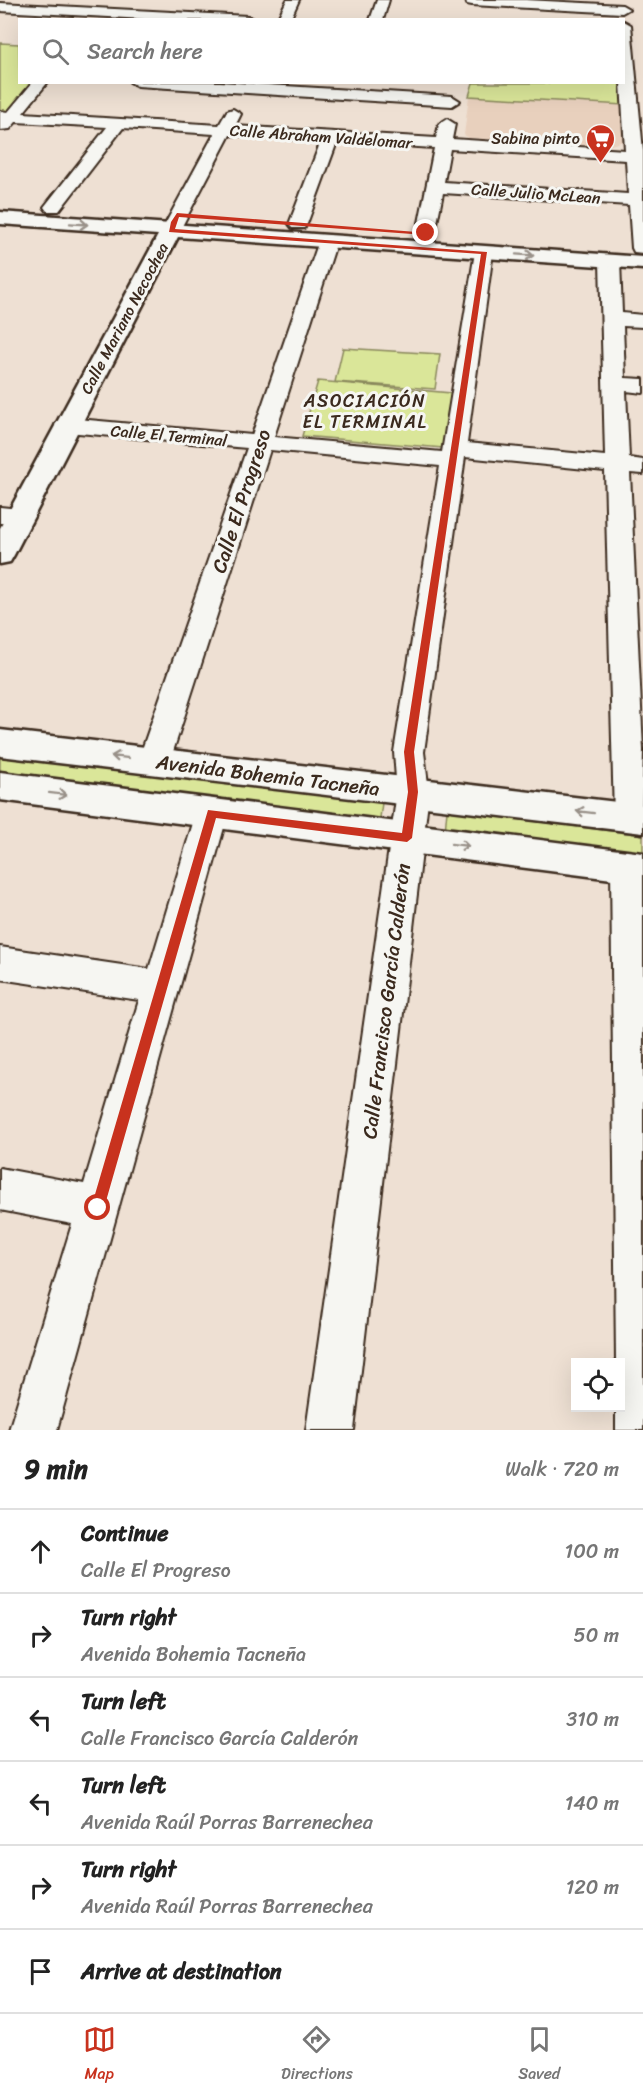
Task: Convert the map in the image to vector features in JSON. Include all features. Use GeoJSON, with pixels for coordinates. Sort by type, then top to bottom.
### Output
{"type":"FeatureCollection","features":[{"type":"Feature","properties":{"kind":"street"},"geometry":{"type":"LineString","coordinates":[[99,16],[113,0]]}},
{"type":"Feature","properties":{"kind":"street"},"geometry":{"type":"LineString","coordinates":[[190,17],[202,0]]}},
{"type":"Feature","properties":{"kind":"street"},"geometry":{"type":"LineString","coordinates":[[284,18],[293,0]]}},
{"type":"Feature","properties":{"kind":"street"},"geometry":{"type":"LineString","coordinates":[[377,18],[383,0]]}},
{"type":"Feature","properties":{"kind":"street"},"geometry":{"type":"LineString","coordinates":[[0,7],[19,4],[99,16],[209,18]]}},
{"type":"Feature","properties":{"kind":"street"},"geometry":{"type":"LineString","coordinates":[[471,4],[589,18]]}},
{"type":"Feature","properties":{"kind":"street"},"geometry":{"type":"LineString","coordinates":[[625,24],[643,40]]}},
{"type":"Feature","properties":{"kind":"street"},"geometry":{"type":"LineString","coordinates":[[625,31],[635,74],[637,200],[642,253]]}},
{"type":"Feature","properties":{"kind":"street"},"geometry":{"type":"LineString","coordinates":[[0,130],[6,116],[39,84]]}},
{"type":"Feature","properties":{"kind":"street"},"geometry":{"type":"LineString","coordinates":[[192,84],[452,100]]}},
{"type":"Feature","properties":{"kind":"street"},"geometry":{"type":"LineString","coordinates":[[426,233],[456,84]]}},
{"type":"Feature","properties":{"kind":"street","name":"Calle Mariano Necochea"},"geometry":{"type":"LineString","coordinates":[[0,555],[10,515],[67,425],[247,86]]}},
{"type":"Feature","properties":{"kind":"street","name":"Calle Abraham Valdelomar"},"geometry":{"type":"LineString","coordinates":[[6,116],[638,155]]}},
{"type":"Feature","properties":{"kind":"street"},"geometry":{"type":"LineString","coordinates":[[53,207],[119,123]]}},
{"type":"Feature","properties":{"kind":"street"},"geometry":{"type":"LineString","coordinates":[[298,224],[331,137]]}},
{"type":"Feature","properties":{"kind":"street","name":"Calle Julio McLean"},"geometry":{"type":"LineString","coordinates":[[435,187],[637,200]]}},
{"type":"Feature","properties":{"kind":"street"},"geometry":{"type":"LineString","coordinates":[[0,204],[53,207],[328,241],[610,261],[642,253]]}},
{"type":"Feature","properties":{"kind":"street"},"geometry":{"type":"LineString","coordinates":[[0,218],[298,224],[642,253]]}},
{"type":"Feature","properties":{"kind":"street","name":"Calle El Progreso"},"geometry":{"type":"LineString","coordinates":[[154,762],[328,241]]}},
{"type":"Feature","properties":{"kind":"street","name":"Calle Francisco García Calderón"},"geometry":{"type":"LineString","coordinates":[[330,1430],[413,792],[409,752],[484,252]]}},
{"type":"Feature","properties":{"kind":"street"},"geometry":{"type":"LineString","coordinates":[[610,261],[617,464],[634,673],[637,818]]}},
{"type":"Feature","properties":{"kind":"street"},"geometry":{"type":"LineString","coordinates":[[612,319],[643,321]]}},
{"type":"Feature","properties":{"kind":"street"},"geometry":{"type":"LineString","coordinates":[[614,384],[643,386]]}},
{"type":"Feature","properties":{"kind":"street","name":"Calle El Terminal"},"geometry":{"type":"LineString","coordinates":[[67,425],[260,443],[643,467]]}},
{"type":"Feature","properties":{"kind":"street","name":"Avenida Bohemia Tacneña"},"geometry":{"type":"LineString","coordinates":[[0,743],[637,818]]}},
{"type":"Feature","properties":{"kind":"street"},"geometry":{"type":"LineString","coordinates":[[0,786],[635,867],[640,1430]]}},
{"type":"Feature","properties":{"kind":"street"},"geometry":{"type":"LineString","coordinates":[[33,1430],[212,813]]}},
{"type":"Feature","properties":{"kind":"street"},"geometry":{"type":"LineString","coordinates":[[0,963],[161,987]]}},
{"type":"Feature","properties":{"kind":"street"},"geometry":{"type":"LineString","coordinates":[[0,1190],[98,1208]]}},
{"type":"Feature","properties":{"kind":"shaded area"},"geometry":{"type":"Polygon","coordinates":[[[469,96],[624,105],[627,140],[608,146],[469,138],[464,135],[469,96]]]}},
{"type":"Feature","properties":{"kind":"green space"},"geometry":{"type":"Polygon","coordinates":[[[0,43],[18,44],[18,84],[33,84],[8,113],[0,112],[0,43]]]}},
{"type":"Feature","properties":{"kind":"green space"},"geometry":{"type":"Polygon","coordinates":[[[473,84],[623,84],[624,105],[469,96],[473,84]]]}},
{"type":"Feature","properties":{"kind":"green space"},"geometry":{"type":"Polygon","coordinates":[[[343,348],[440,354],[435,389],[335,382],[343,348]]]}},
{"type":"Feature","properties":{"kind":"green space"},"geometry":{"type":"Polygon","coordinates":[[[318,381],[451,393],[443,448],[302,436],[318,381]]]}},
{"type":"Feature","properties":{"kind":"green space"},"geometry":{"type":"Polygon","coordinates":[[[0,752],[382,803],[379,825],[0,772],[0,752]]]}},
{"type":"Feature","properties":{"kind":"green space"},"geometry":{"type":"Polygon","coordinates":[[[447,810],[643,835],[643,857],[445,832],[447,810]]]}},
{"type":"Feature","properties":{"kind":"place","name":"Sabina pinto"},"geometry":{"type":"Point","coordinates":[601,164]}},
{"type":"Feature","properties":{"kind":"district","name":"ASOCIACIÓN EL TERMINAL"},"geometry":{"type":"Point","coordinates":[365,411]}},
{"type":"Feature","properties":{"kind":"route"},"geometry":{"type":"LineString","coordinates":[[98,1208],[212,813],[407,838],[413,792],[409,752],[484,252],[171,230],[177,215],[426,233]]}}]}
